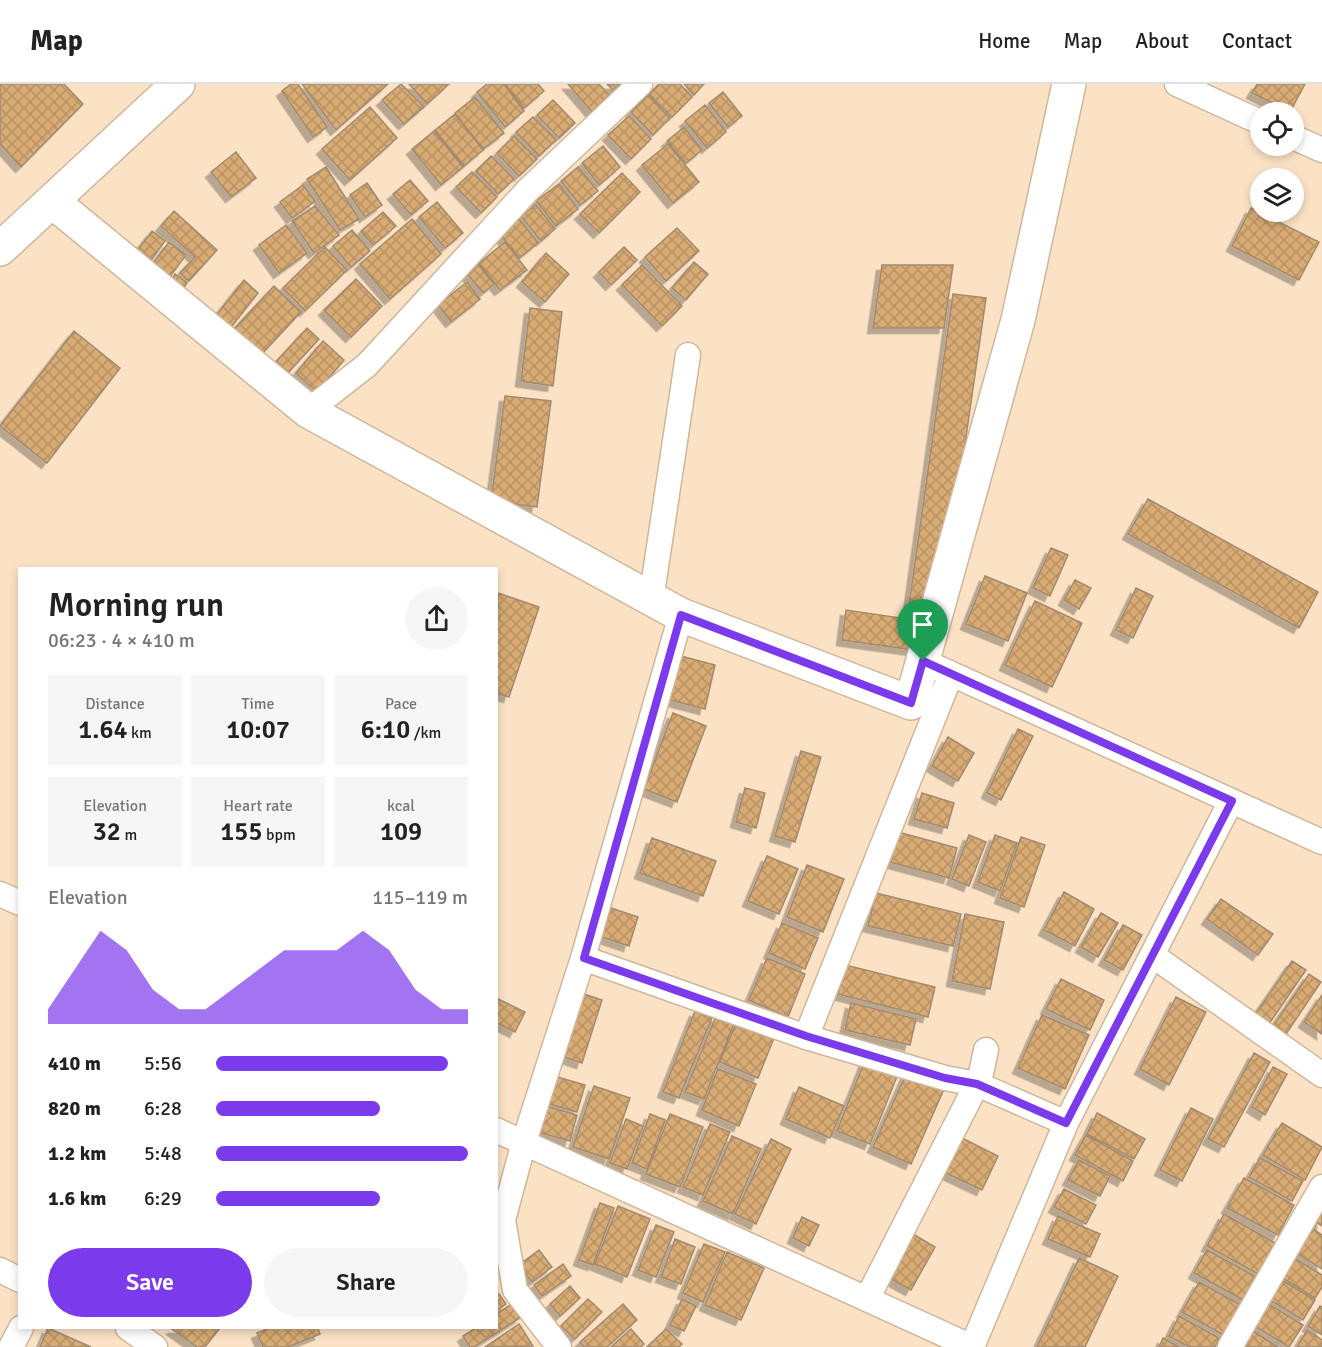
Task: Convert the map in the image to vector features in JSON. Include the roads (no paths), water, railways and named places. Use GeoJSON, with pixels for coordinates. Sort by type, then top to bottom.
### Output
{"type":"FeatureCollection","features":[{"type":"Feature","properties":{"kind":"street"},"geometry":{"type":"LineString","coordinates":[[0,249],[178,84]]}},
{"type":"Feature","properties":{"kind":"street"},"geometry":{"type":"LineString","coordinates":[[308,411],[367,365],[528,190],[640,84]]}},
{"type":"Feature","properties":{"kind":"street"},"geometry":{"type":"LineString","coordinates":[[806,1036],[937,668],[1018,320],[1068,84]]}},
{"type":"Feature","properties":{"kind":"street"},"geometry":{"type":"LineString","coordinates":[[1177,84],[1250,117]]}},
{"type":"Feature","properties":{"kind":"street"},"geometry":{"type":"LineString","coordinates":[[1304,141],[1322,150]]}},
{"type":"Feature","properties":{"kind":"street"},"geometry":{"type":"LineString","coordinates":[[53,201],[308,411],[651,600],[681,615],[911,703],[937,668]]}},
{"type":"Feature","properties":{"kind":"street"},"geometry":{"type":"LineString","coordinates":[[651,600],[688,355]]}},
{"type":"Feature","properties":{"kind":"street"},"geometry":{"type":"LineString","coordinates":[[559,1347],[515,1290],[503,1220],[524,1142],[584,958],[681,615]]}},
{"type":"Feature","properties":{"kind":"street"},"geometry":{"type":"LineString","coordinates":[[937,668],[1322,842]]}},
{"type":"Feature","properties":{"kind":"street"},"geometry":{"type":"LineString","coordinates":[[498,1131],[972,1347],[1066,1123],[1232,801]]}},
{"type":"Feature","properties":{"kind":"street"},"geometry":{"type":"LineString","coordinates":[[0,894],[18,902]]}},
{"type":"Feature","properties":{"kind":"street"},"geometry":{"type":"LineString","coordinates":[[1152,955],[1322,1075]]}},
{"type":"Feature","properties":{"kind":"street"},"geometry":{"type":"LineString","coordinates":[[584,958],[806,1036],[945,1078],[977,1084],[1066,1123]]}},
{"type":"Feature","properties":{"kind":"street"},"geometry":{"type":"LineString","coordinates":[[867,1299],[977,1084],[986,1050]]}},
{"type":"Feature","properties":{"kind":"street"},"geometry":{"type":"LineString","coordinates":[[1230,1347],[1322,1187]]}},
{"type":"Feature","properties":{"kind":"street"},"geometry":{"type":"LineString","coordinates":[[0,1270],[18,1279]]}},
{"type":"Feature","properties":{"kind":"street"},"geometry":{"type":"LineString","coordinates":[[11,1347],[20,1329]]}},
{"type":"Feature","properties":{"kind":"street"},"geometry":{"type":"LineString","coordinates":[[129,1329],[156,1347]]}}]}
